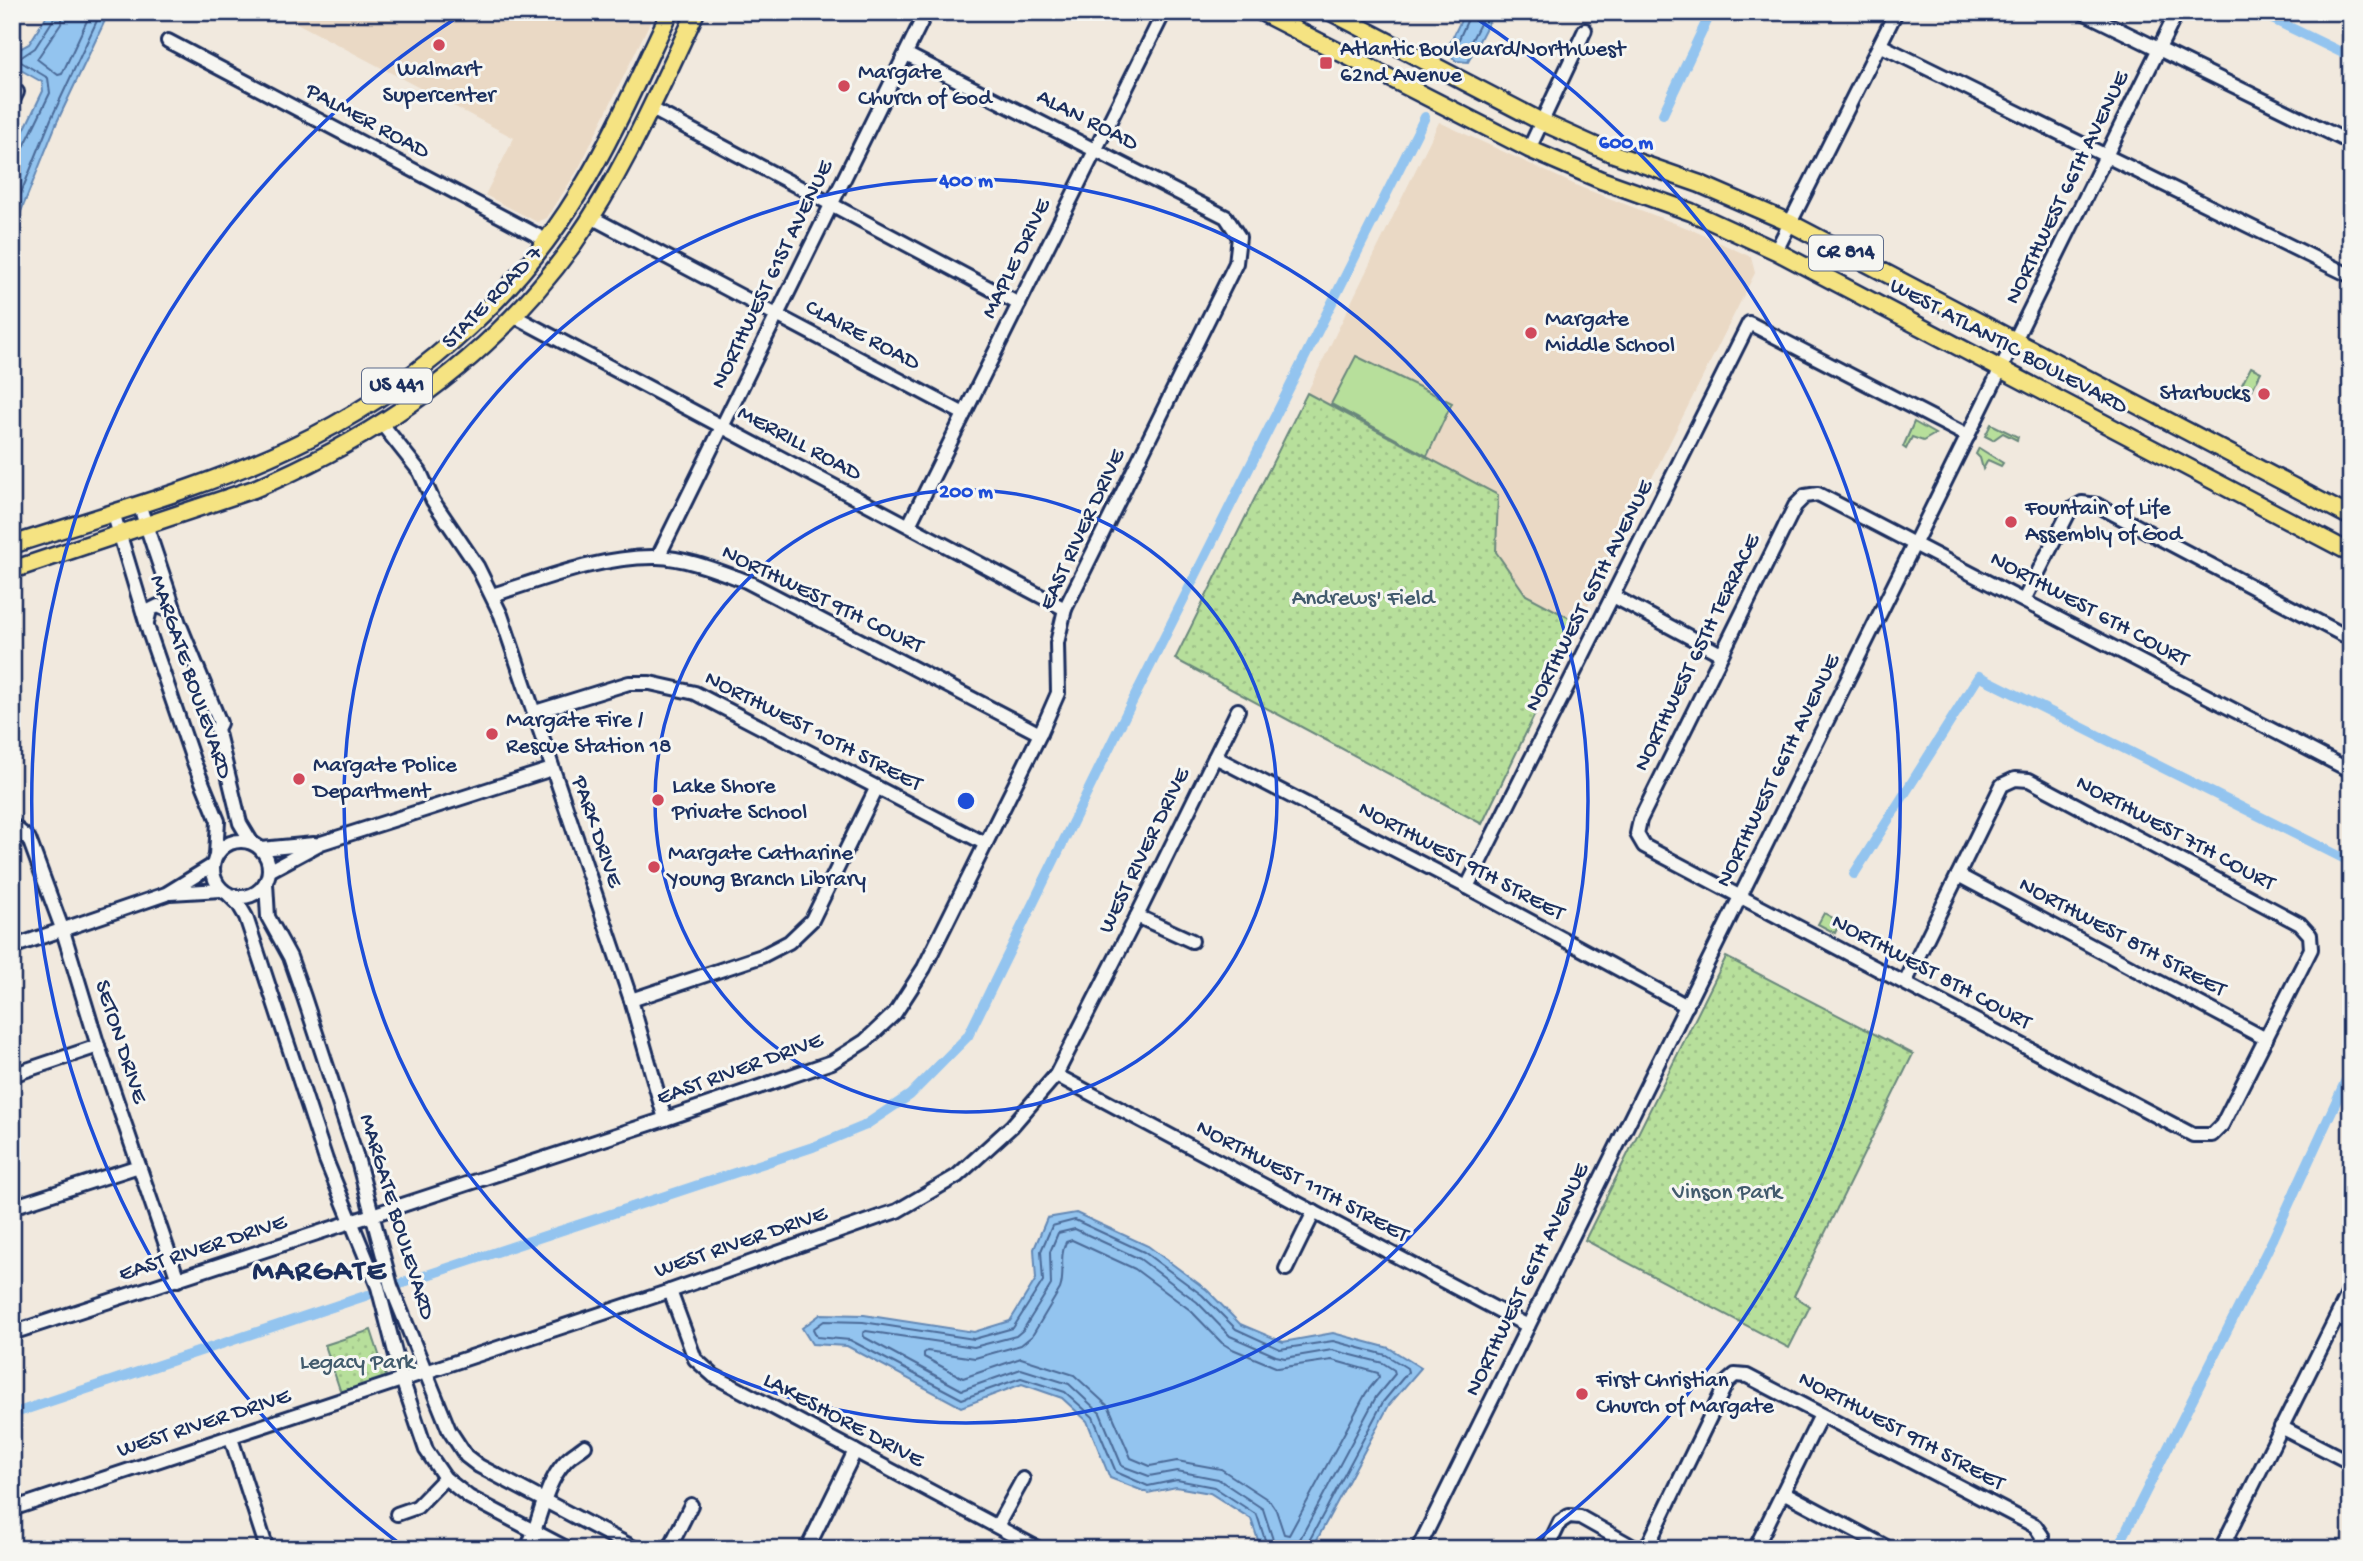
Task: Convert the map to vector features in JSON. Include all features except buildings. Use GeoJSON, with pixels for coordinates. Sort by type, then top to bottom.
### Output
{"type":"FeatureCollection","features":[{"type":"Feature","properties":{"kind":"main road","name":"STATE ROAD 7"},"geometry":{"type":"LineString","coordinates":[[12,545],[234,471],[290,448],[348,419],[417,372],[493,303],[546,240],[595,165],[670,12]]}},
{"type":"Feature","properties":{"kind":"main road","name":"STATE ROAD 7"},"geometry":{"type":"LineString","coordinates":[[12,570],[254,489],[289,474],[350,444],[452,373],[514,316],[562,259],[591,217],[630,148],[696,12]]}},
{"type":"Feature","properties":{"kind":"main road","name":"WEST ATLANTIC BOULEVARD"},"geometry":{"type":"LineString","coordinates":[[1261,12],[1529,149],[1601,180],[1691,212],[1776,251],[2351,553]]}},
{"type":"Feature","properties":{"kind":"main road","name":"WEST ATLANTIC BOULEVARD"},"geometry":{"type":"LineString","coordinates":[[1331,12],[1542,122],[1611,153],[1700,184],[1790,223],[2351,517]]}},
{"type":"Feature","properties":{"kind":"main road"},"geometry":{"type":"LineString","coordinates":[[647,58],[646,86],[650,107]]}},
{"type":"Feature","properties":{"kind":"main road"},"geometry":{"type":"LineString","coordinates":[[630,148],[634,103],[631,92]]}},
{"type":"Feature","properties":{"kind":"main road"},"geometry":{"type":"LineString","coordinates":[[539,287],[549,259],[546,240]]}},
{"type":"Feature","properties":{"kind":"main road"},"geometry":{"type":"LineString","coordinates":[[382,424],[388,405],[416,385],[417,372]]}},
{"type":"Feature","properties":{"kind":"street","name":"NORTHWEST 61ST AVENUE"},"geometry":{"type":"LineString","coordinates":[[658,557],[926,12]]}},
{"type":"Feature","properties":{"kind":"street","name":"MAPLE DRIVE"},"geometry":{"type":"LineString","coordinates":[[909,525],[1164,12]]}},
{"type":"Feature","properties":{"kind":"street"},"geometry":{"type":"LineString","coordinates":[[1776,251],[1896,12]]}},
{"type":"Feature","properties":{"kind":"street"},"geometry":{"type":"LineString","coordinates":[[2083,12],[2351,144]]}},
{"type":"Feature","properties":{"kind":"street","name":"NORTHWEST 66TH AVENUE"},"geometry":{"type":"LineString","coordinates":[[1418,1549],[2177,12]]}},
{"type":"Feature","properties":{"kind":"street"},"geometry":{"type":"LineString","coordinates":[[1529,149],[1585,30]]}},
{"type":"Feature","properties":{"kind":"street","name":"PALMER ROAD"},"geometry":{"type":"LineString","coordinates":[[168,41],[546,240]]}},
{"type":"Feature","properties":{"kind":"street"},"geometry":{"type":"LineString","coordinates":[[1880,45],[2351,276]]}},
{"type":"Feature","properties":{"kind":"street","name":"ALAN ROAD"},"geometry":{"type":"LineString","coordinates":[[906,54],[1226,217],[1239,237]]}},
{"type":"Feature","properties":{"kind":"street"},"geometry":{"type":"LineString","coordinates":[[12,90],[17,92],[12,102]]}},
{"type":"Feature","properties":{"kind":"street"},"geometry":{"type":"LineString","coordinates":[[650,107],[1019,304]]}},
{"type":"Feature","properties":{"kind":"street","name":"CLAIRE ROAD"},"geometry":{"type":"LineString","coordinates":[[591,217],[964,414]]}},
{"type":"Feature","properties":{"kind":"street","name":"EAST RIVER DRIVE"},"geometry":{"type":"LineString","coordinates":[[12,1332],[665,1119],[832,1062],[865,1041],[895,1013],[924,968],[1040,734],[1058,693],[1057,643],[1065,609],[1236,263],[1239,237]]}},
{"type":"Feature","properties":{"kind":"street","name":"MERRILL ROAD"},"geometry":{"type":"LineString","coordinates":[[514,316],[1065,609]]}},
{"type":"Feature","properties":{"kind":"street","name":"NORTHWEST 65TH AVENUE"},"geometry":{"type":"LineString","coordinates":[[1467,887],[1749,323],[1968,436]]}},
{"type":"Feature","properties":{"kind":"street","name":"PARK DRIVE"},"geometry":{"type":"LineString","coordinates":[[382,424],[420,472],[433,501],[477,566],[493,595],[631,1000],[665,1119]]}},
{"type":"Feature","properties":{"kind":"street","name":"NORTHWEST 6TH COURT"},"geometry":{"type":"LineString","coordinates":[[1805,496],[1818,494],[2351,771]]}},
{"type":"Feature","properties":{"kind":"street","name":"NORTHWEST 65TH TERRACE"},"geometry":{"type":"LineString","coordinates":[[1637,834],[1640,820],[1721,654],[1795,506],[1805,496]]}},
{"type":"Feature","properties":{"kind":"street"},"geometry":{"type":"LineString","coordinates":[[2024,600],[2070,510],[2082,502],[2097,505],[2351,639]]}},
{"type":"Feature","properties":{"kind":"street","name":"MARGATE BOULEVARD"},"geometry":{"type":"LineString","coordinates":[[139,504],[179,623],[220,723],[216,729],[240,823],[256,846]]}},
{"type":"Feature","properties":{"kind":"street","name":"MARGATE BOULEVARD"},"geometry":{"type":"LineString","coordinates":[[113,512],[196,769],[218,821],[214,860]]}},
{"type":"Feature","properties":{"kind":"street","name":"NORTHWEST 9TH COURT"},"geometry":{"type":"LineString","coordinates":[[493,595],[568,571],[619,560],[658,557],[705,566],[746,581],[1040,734]]}},
{"type":"Feature","properties":{"kind":"street"},"geometry":{"type":"LineString","coordinates":[[1613,596],[1721,654]]}},
{"type":"Feature","properties":{"kind":"street"},"geometry":{"type":"LineString","coordinates":[[147,622],[150,610],[158,606],[167,610],[179,623]]}},
{"type":"Feature","properties":{"kind":"street","name":"NORTHWEST 10TH STREET"},"geometry":{"type":"LineString","coordinates":[[535,712],[629,682],[650,683],[695,693],[986,844]]}},
{"type":"Feature","properties":{"kind":"street","name":"WEST RIVER DRIVE"},"geometry":{"type":"LineString","coordinates":[[12,1509],[670,1291],[897,1211],[957,1175],[1012,1126],[1056,1074],[1238,710]]}},
{"type":"Feature","properties":{"kind":"street","name":"NORTHWEST 9TH STREET"},"geometry":{"type":"LineString","coordinates":[[1215,757],[1467,887],[1687,1006]]}},
{"type":"Feature","properties":{"kind":"street"},"geometry":{"type":"LineString","coordinates":[[166,894],[225,892],[246,897],[254,895],[268,877],[321,843],[552,769]]}},
{"type":"Feature","properties":{"kind":"street","name":"NORTHWEST 7TH COURT"},"geometry":{"type":"LineString","coordinates":[[1958,875],[2002,785],[2015,779],[2029,780],[2300,924],[2310,935],[2311,949],[2266,1039]]}},
{"type":"Feature","properties":{"kind":"street"},"geometry":{"type":"LineString","coordinates":[[631,1000],[762,956],[789,942],[812,919],[876,789]]}},
{"type":"Feature","properties":{"kind":"street","name":"SETON DRIVE"},"geometry":{"type":"LineString","coordinates":[[12,825],[29,839],[63,931],[98,1046],[178,1280]]}},
{"type":"Feature","properties":{"kind":"street","name":"NORTHWEST 8TH COURT"},"geometry":{"type":"LineString","coordinates":[[1637,834],[1644,846],[2193,1135],[2213,1135],[2222,1125],[2266,1039]]}},
{"type":"Feature","properties":{"kind":"street"},"geometry":{"type":"LineString","coordinates":[[12,947],[166,894],[214,860],[220,850],[232,842],[256,846],[321,843]]}},
{"type":"Feature","properties":{"kind":"street"},"geometry":{"type":"LineString","coordinates":[[256,846],[269,863],[268,877]]}},
{"type":"Feature","properties":{"kind":"street"},"geometry":{"type":"LineString","coordinates":[[214,860],[216,883],[225,892]]}},
{"type":"Feature","properties":{"kind":"street"},"geometry":{"type":"LineString","coordinates":[[1905,983],[1958,875]]}},
{"type":"Feature","properties":{"kind":"street","name":"NORTHWEST 8TH STREET"},"geometry":{"type":"LineString","coordinates":[[1958,875],[2266,1039]]}},
{"type":"Feature","properties":{"kind":"street","name":"MARGATE BOULEVARD"},"geometry":{"type":"LineString","coordinates":[[268,877],[268,917],[299,979],[347,1126],[391,1286],[449,1430],[467,1455],[479,1466],[636,1549]]}},
{"type":"Feature","properties":{"kind":"street","name":"MARGATE BOULEVARD"},"geometry":{"type":"LineString","coordinates":[[225,892],[239,905],[246,917],[323,1152],[378,1287],[402,1379],[426,1450],[445,1478],[469,1497],[568,1549]]}},
{"type":"Feature","properties":{"kind":"street"},"geometry":{"type":"LineString","coordinates":[[1136,916],[1192,941]]}},
{"type":"Feature","properties":{"kind":"street"},"geometry":{"type":"LineString","coordinates":[[12,1075],[98,1046]]}},
{"type":"Feature","properties":{"kind":"street","name":"NORTHWEST 11TH STREET"},"geometry":{"type":"LineString","coordinates":[[1056,1074],[1528,1326]]}},
{"type":"Feature","properties":{"kind":"street"},"geometry":{"type":"LineString","coordinates":[[12,1207],[139,1166]]}},
{"type":"Feature","properties":{"kind":"street"},"geometry":{"type":"LineString","coordinates":[[1286,1269],[1314,1212]]}},
{"type":"Feature","properties":{"kind":"street"},"geometry":{"type":"LineString","coordinates":[[2240,1549],[2223,1545],[2351,1288]]}},
{"type":"Feature","properties":{"kind":"street","name":"LAKESHORE DRIVE"},"geometry":{"type":"LineString","coordinates":[[670,1291],[695,1359],[714,1376],[1039,1549]]}},
{"type":"Feature","properties":{"kind":"street"},"geometry":{"type":"LineString","coordinates":[[2337,1317],[2351,1324]]}},
{"type":"Feature","properties":{"kind":"street","name":"NORTHWEST 9TH STREET"},"geometry":{"type":"LineString","coordinates":[[1646,1549],[1727,1382],[1735,1375],[1747,1376],[2035,1526],[2042,1543]]}},
{"type":"Feature","properties":{"kind":"street"},"geometry":{"type":"LineString","coordinates":[[1755,1549],[1821,1415]]}},
{"type":"Feature","properties":{"kind":"street"},"geometry":{"type":"LineString","coordinates":[[2281,1427],[2351,1463]]}},
{"type":"Feature","properties":{"kind":"street"},"geometry":{"type":"LineString","coordinates":[[231,1438],[267,1549]]}},
{"type":"Feature","properties":{"kind":"street"},"geometry":{"type":"LineString","coordinates":[[527,1549],[548,1491],[564,1462],[586,1446]]}},
{"type":"Feature","properties":{"kind":"street"},"geometry":{"type":"LineString","coordinates":[[807,1549],[855,1451]]}},
{"type":"Feature","properties":{"kind":"street"},"geometry":{"type":"LineString","coordinates":[[397,1514],[417,1507],[445,1478]]}},
{"type":"Feature","properties":{"kind":"street"},"geometry":{"type":"LineString","coordinates":[[997,1527],[1023,1479]]}},
{"type":"Feature","properties":{"kind":"street"},"geometry":{"type":"LineString","coordinates":[[1783,1492],[1890,1549]]}},
{"type":"Feature","properties":{"kind":"street"},"geometry":{"type":"LineString","coordinates":[[668,1549],[691,1505]]}},
{"type":"Feature","properties":{"kind":"street"},"geometry":{"type":"LineString","coordinates":[[1547,1549],[1560,1522],[1569,1516],[1580,1517],[1637,1549]]}},
{"type":"Feature","properties":{"kind":"shaded area"},"geometry":{"type":"Polygon","coordinates":[[[276,12],[655,12],[579,168],[547,218],[537,222],[485,195],[514,138],[276,12]]]}},
{"type":"Feature","properties":{"kind":"shaded area","name":"Margate Middle School"},"geometry":{"type":"Polygon","coordinates":[[[1439,122],[1580,187],[1690,229],[1751,257],[1755,273],[1579,623],[1526,595],[1496,552],[1498,495],[1307,393],[1439,122]]]}},
{"type":"Feature","properties":{"kind":"green space"},"geometry":{"type":"Polygon","coordinates":[[[1356,356],[1452,403],[1427,456],[1331,404],[1356,356]]]}},
{"type":"Feature","properties":{"kind":"green space"},"geometry":{"type":"Polygon","coordinates":[[[2251,367],[2261,372],[2250,394],[2245,396],[2238,392],[2251,367]]]}},
{"type":"Feature","properties":{"kind":"green space","name":"Andrews' Field"},"geometry":{"type":"Polygon","coordinates":[[[1307,393],[1498,495],[1496,552],[1526,595],[1579,623],[1482,824],[1175,659],[1307,393]]]}},
{"type":"Feature","properties":{"kind":"green space"},"geometry":{"type":"Polygon","coordinates":[[[1914,422],[1935,434],[1923,441],[1912,437],[1906,449],[1903,447],[1914,422]]]}},
{"type":"Feature","properties":{"kind":"green space"},"geometry":{"type":"Polygon","coordinates":[[[1991,424],[2018,437],[2017,440],[2003,433],[1993,440],[1985,436],[1991,424]]]}},
{"type":"Feature","properties":{"kind":"green space"},"geometry":{"type":"Polygon","coordinates":[[[1979,448],[2003,463],[2001,466],[1988,460],[1983,469],[1976,454],[1979,448]]]}},
{"type":"Feature","properties":{"kind":"green space"},"geometry":{"type":"Polygon","coordinates":[[[1824,913],[1840,922],[1835,933],[1818,924],[1824,913]]]}},
{"type":"Feature","properties":{"kind":"green space","name":"Vinson Park"},"geometry":{"type":"Polygon","coordinates":[[[1726,957],[1913,1054],[1794,1296],[1810,1306],[1789,1348],[1585,1240],[1726,957]]]}},
{"type":"Feature","properties":{"kind":"green space","name":"Legacy Park"},"geometry":{"type":"Polygon","coordinates":[[[371,1330],[387,1379],[341,1393],[325,1345],[371,1330]]]}},
{"type":"Feature","properties":{"kind":"water"},"geometry":{"type":"Polygon","coordinates":[[[49,12],[109,12],[57,122],[12,234],[12,155],[43,91],[42,82],[12,65],[12,50],[16,51],[29,44],[49,12]]]}},
{"type":"Feature","properties":{"kind":"water"},"geometry":{"type":"Polygon","coordinates":[[[1465,12],[1494,12],[1468,62],[1456,61],[1446,51],[1465,12]]]}},
{"type":"Feature","properties":{"kind":"water"},"geometry":{"type":"Polygon","coordinates":[[[1076,1213],[1148,1246],[1207,1290],[1240,1324],[1283,1342],[1333,1333],[1389,1348],[1421,1368],[1389,1405],[1312,1549],[1261,1549],[1251,1519],[1210,1493],[1176,1487],[1148,1493],[1110,1478],[1087,1421],[1062,1398],[1022,1384],[961,1407],[847,1346],[812,1344],[802,1328],[821,1314],[864,1315],[974,1332],[1010,1321],[1036,1279],[1034,1249],[1047,1218],[1076,1213]]]}},
{"type":"Feature","properties":{"kind":"waterway"},"geometry":{"type":"LineString","coordinates":[[1663,114],[1711,12]]}},
{"type":"Feature","properties":{"kind":"waterway"},"geometry":{"type":"LineString","coordinates":[[2258,12],[2351,57]]}},
{"type":"Feature","properties":{"kind":"waterway"},"geometry":{"type":"LineString","coordinates":[[400,1284],[813,1147],[864,1126],[910,1095],[968,1036],[1425,117]]}},
{"type":"Feature","properties":{"kind":"waterway"},"geometry":{"type":"LineString","coordinates":[[1854,874],[1979,676],[2351,862]]}},
{"type":"Feature","properties":{"kind":"waterway"},"geometry":{"type":"LineString","coordinates":[[2117,1549],[2273,1239],[2351,1069]]}},
{"type":"Feature","properties":{"kind":"waterway"},"geometry":{"type":"LineString","coordinates":[[12,1414],[368,1295]]}},
{"type":"Feature","properties":{"kind":"place","name":"Walmart Supercenter"},"geometry":{"type":"Point","coordinates":[439,45]}},
{"type":"Feature","properties":{"kind":"place","name":"Atlantic Boulevard/Northwest 62nd Avenue"},"geometry":{"type":"Point","coordinates":[1326,63]}},
{"type":"Feature","properties":{"kind":"place","name":"Margate Church of God"},"geometry":{"type":"Point","coordinates":[844,86]}},
{"type":"Feature","properties":{"kind":"place","name":"Margate Middle School"},"geometry":{"type":"Point","coordinates":[1531,333]}},
{"type":"Feature","properties":{"kind":"place","name":"Starbucks"},"geometry":{"type":"Point","coordinates":[2264,394]}},
{"type":"Feature","properties":{"kind":"place","name":"Fountain of Life Assembly of God"},"geometry":{"type":"Point","coordinates":[2011,522]}},
{"type":"Feature","properties":{"kind":"place","name":"Margate Fire / Rescue Station 18"},"geometry":{"type":"Point","coordinates":[492,734]}},
{"type":"Feature","properties":{"kind":"place","name":"Margate Police Department"},"geometry":{"type":"Point","coordinates":[299,779]}},
{"type":"Feature","properties":{"kind":"place","name":"Lake Shore Private School"},"geometry":{"type":"Point","coordinates":[658,800]}},
{"type":"Feature","properties":{"kind":"place","name":"Margate Catharine Young Branch Library"},"geometry":{"type":"Point","coordinates":[654,867]}},
{"type":"Feature","properties":{"kind":"place","name":"First Christian Church of Margate"},"geometry":{"type":"Point","coordinates":[1582,1394]}},
{"type":"Feature","properties":{"kind":"district","name":"MARGATE"},"geometry":{"type":"Point","coordinates":[320,1273]}}]}
